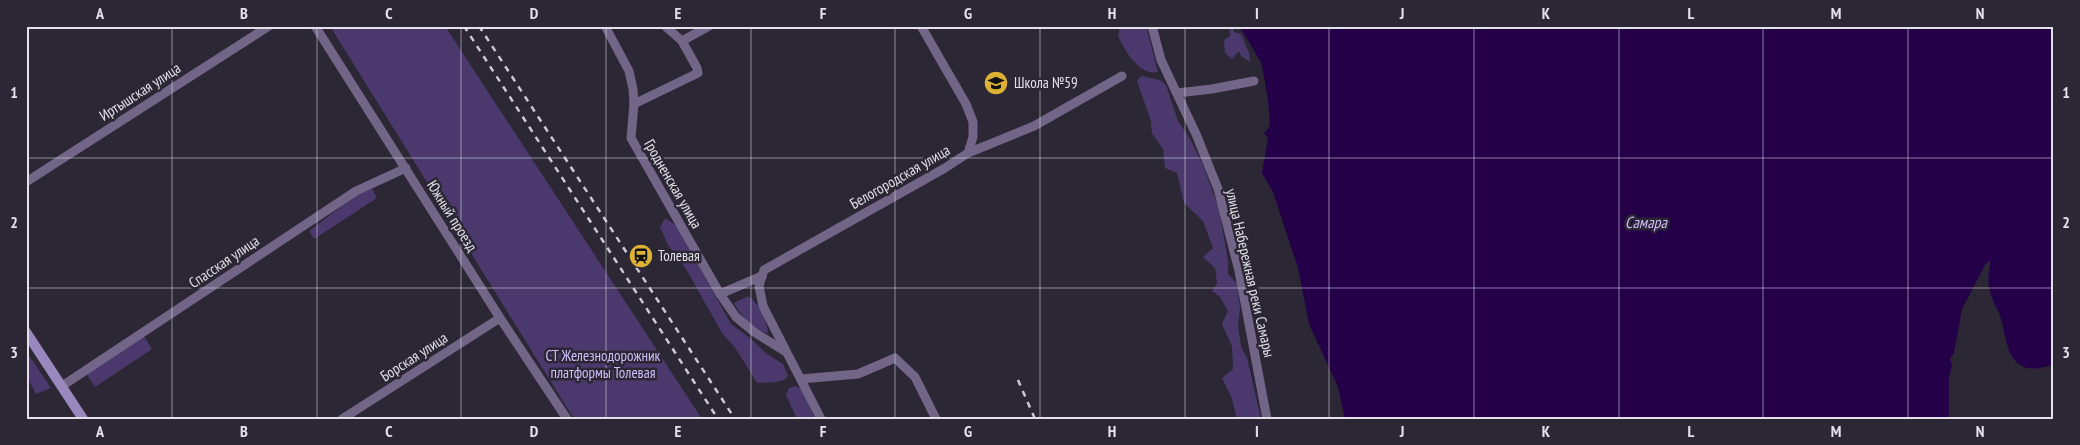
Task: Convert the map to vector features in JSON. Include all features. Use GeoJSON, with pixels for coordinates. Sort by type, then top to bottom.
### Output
{"type":"FeatureCollection","features":[{"type":"Feature","properties":{"kind":"main road"},"geometry":{"type":"LineString","coordinates":[[26,332],[83,419]]}},
{"type":"Feature","properties":{"kind":"street","name":"Иртышская улица"},"geometry":{"type":"LineString","coordinates":[[26,182],[269,26]]}},
{"type":"Feature","properties":{"kind":"street","name":"Южный проезд"},"geometry":{"type":"LineString","coordinates":[[315,26],[500,318],[567,419]]}},
{"type":"Feature","properties":{"kind":"street","name":"Гродненская улица"},"geometry":{"type":"LineString","coordinates":[[605,26],[629,71],[634,89],[631,138],[720,294],[736,317],[754,332],[787,352]]}},
{"type":"Feature","properties":{"kind":"street"},"geometry":{"type":"LineString","coordinates":[[634,104],[698,73],[682,41],[665,26]]}},
{"type":"Feature","properties":{"kind":"street"},"geometry":{"type":"LineString","coordinates":[[682,41],[709,26]]}},
{"type":"Feature","properties":{"kind":"street","name":"Белогородская улица"},"geometry":{"type":"LineString","coordinates":[[720,294],[762,276],[764,270],[946,168],[968,153],[973,137],[973,122],[966,104],[921,26]]}},
{"type":"Feature","properties":{"kind":"street","name":"улица Набережная реки Самары"},"geometry":{"type":"LineString","coordinates":[[1152,26],[1162,60],[1196,134],[1218,189],[1239,271],[1267,419]]}},
{"type":"Feature","properties":{"kind":"street"},"geometry":{"type":"LineString","coordinates":[[968,153],[1034,126],[1122,76]]}},
{"type":"Feature","properties":{"kind":"street"},"geometry":{"type":"LineString","coordinates":[[1177,93],[1254,81]]}},
{"type":"Feature","properties":{"kind":"street","name":"Спасская улица"},"geometry":{"type":"LineString","coordinates":[[62,386],[356,191],[406,168]]}},
{"type":"Feature","properties":{"kind":"street"},"geometry":{"type":"LineString","coordinates":[[762,276],[759,286],[763,306],[821,419]]}},
{"type":"Feature","properties":{"kind":"street","name":"Борская улица"},"geometry":{"type":"LineString","coordinates":[[342,419],[500,318]]}},
{"type":"Feature","properties":{"kind":"street"},"geometry":{"type":"LineString","coordinates":[[801,379],[858,374],[895,358],[915,377],[936,419]]}},
{"type":"Feature","properties":{"kind":"green space","name":"СТ Железнодорожник платформы Толевая"},"geometry":{"type":"Polygon","coordinates":[[[330,26],[445,26],[702,419],[574,419],[330,26]]]}},
{"type":"Feature","properties":{"kind":"green space"},"geometry":{"type":"Polygon","coordinates":[[[1120,26],[1146,26],[1158,72],[1145,70],[1134,61],[1118,36],[1120,26]]]}},
{"type":"Feature","properties":{"kind":"green space"},"geometry":{"type":"Polygon","coordinates":[[[1229,26],[1233,26],[1234,32],[1241,34],[1249,53],[1250,62],[1241,56],[1239,51],[1232,59],[1225,53],[1224,40],[1230,36],[1229,26]]]}},
{"type":"Feature","properties":{"kind":"green space"},"geometry":{"type":"Polygon","coordinates":[[[1141,76],[1160,80],[1166,85],[1178,121],[1190,139],[1203,165],[1219,209],[1228,261],[1228,274],[1237,283],[1240,308],[1238,326],[1241,347],[1247,358],[1261,419],[1237,419],[1232,399],[1222,378],[1233,369],[1232,346],[1222,324],[1228,311],[1220,297],[1212,291],[1217,283],[1215,268],[1203,257],[1213,248],[1203,221],[1184,203],[1177,173],[1165,168],[1163,149],[1152,133],[1151,121],[1137,81],[1141,76]]]}},
{"type":"Feature","properties":{"kind":"green space"},"geometry":{"type":"Polygon","coordinates":[[[372,189],[377,198],[314,239],[309,231],[358,194],[372,189]]]}},
{"type":"Feature","properties":{"kind":"green space"},"geometry":{"type":"Polygon","coordinates":[[[665,218],[676,225],[731,324],[767,354],[783,364],[788,376],[784,380],[757,383],[736,349],[722,333],[686,269],[668,245],[660,227],[665,218]]]}},
{"type":"Feature","properties":{"kind":"green space"},"geometry":{"type":"Polygon","coordinates":[[[748,296],[762,312],[768,333],[763,332],[748,322],[734,303],[748,296]]]}},
{"type":"Feature","properties":{"kind":"green space"},"geometry":{"type":"Polygon","coordinates":[[[143,335],[152,349],[95,387],[86,373],[143,335]]]}},
{"type":"Feature","properties":{"kind":"green space"},"geometry":{"type":"Polygon","coordinates":[[[26,351],[51,388],[36,394],[26,375],[26,351]]]}},
{"type":"Feature","properties":{"kind":"green space"},"geometry":{"type":"Polygon","coordinates":[[[796,386],[802,390],[815,419],[797,419],[786,395],[789,388],[796,386]]]}},
{"type":"Feature","properties":{"kind":"water","name":"Самара"},"geometry":{"type":"Polygon","coordinates":[[[1238,26],[2054,26],[2054,365],[2031,369],[2024,367],[2013,358],[1990,291],[1988,281],[1990,260],[1985,265],[1962,309],[1954,353],[1950,359],[1952,365],[1949,377],[1949,419],[1345,419],[1338,387],[1309,324],[1298,268],[1273,192],[1262,173],[1268,138],[1264,133],[1269,127],[1270,122],[1266,86],[1261,63],[1238,26]]]}},
{"type":"Feature","properties":{"kind":"railway"},"geometry":{"type":"LineString","coordinates":[[464,26],[718,419]]}},
{"type":"Feature","properties":{"kind":"railway"},"geometry":{"type":"LineString","coordinates":[[479,26],[735,419]]}},
{"type":"Feature","properties":{"kind":"railway"},"geometry":{"type":"LineString","coordinates":[[1018,380],[1035,419]]}},
{"type":"Feature","properties":{"kind":"place","name":"Школа №59"},"geometry":{"type":"Point","coordinates":[996,83]}},
{"type":"Feature","properties":{"kind":"place","name":"Толевая"},"geometry":{"type":"Point","coordinates":[641,256]}}]}
